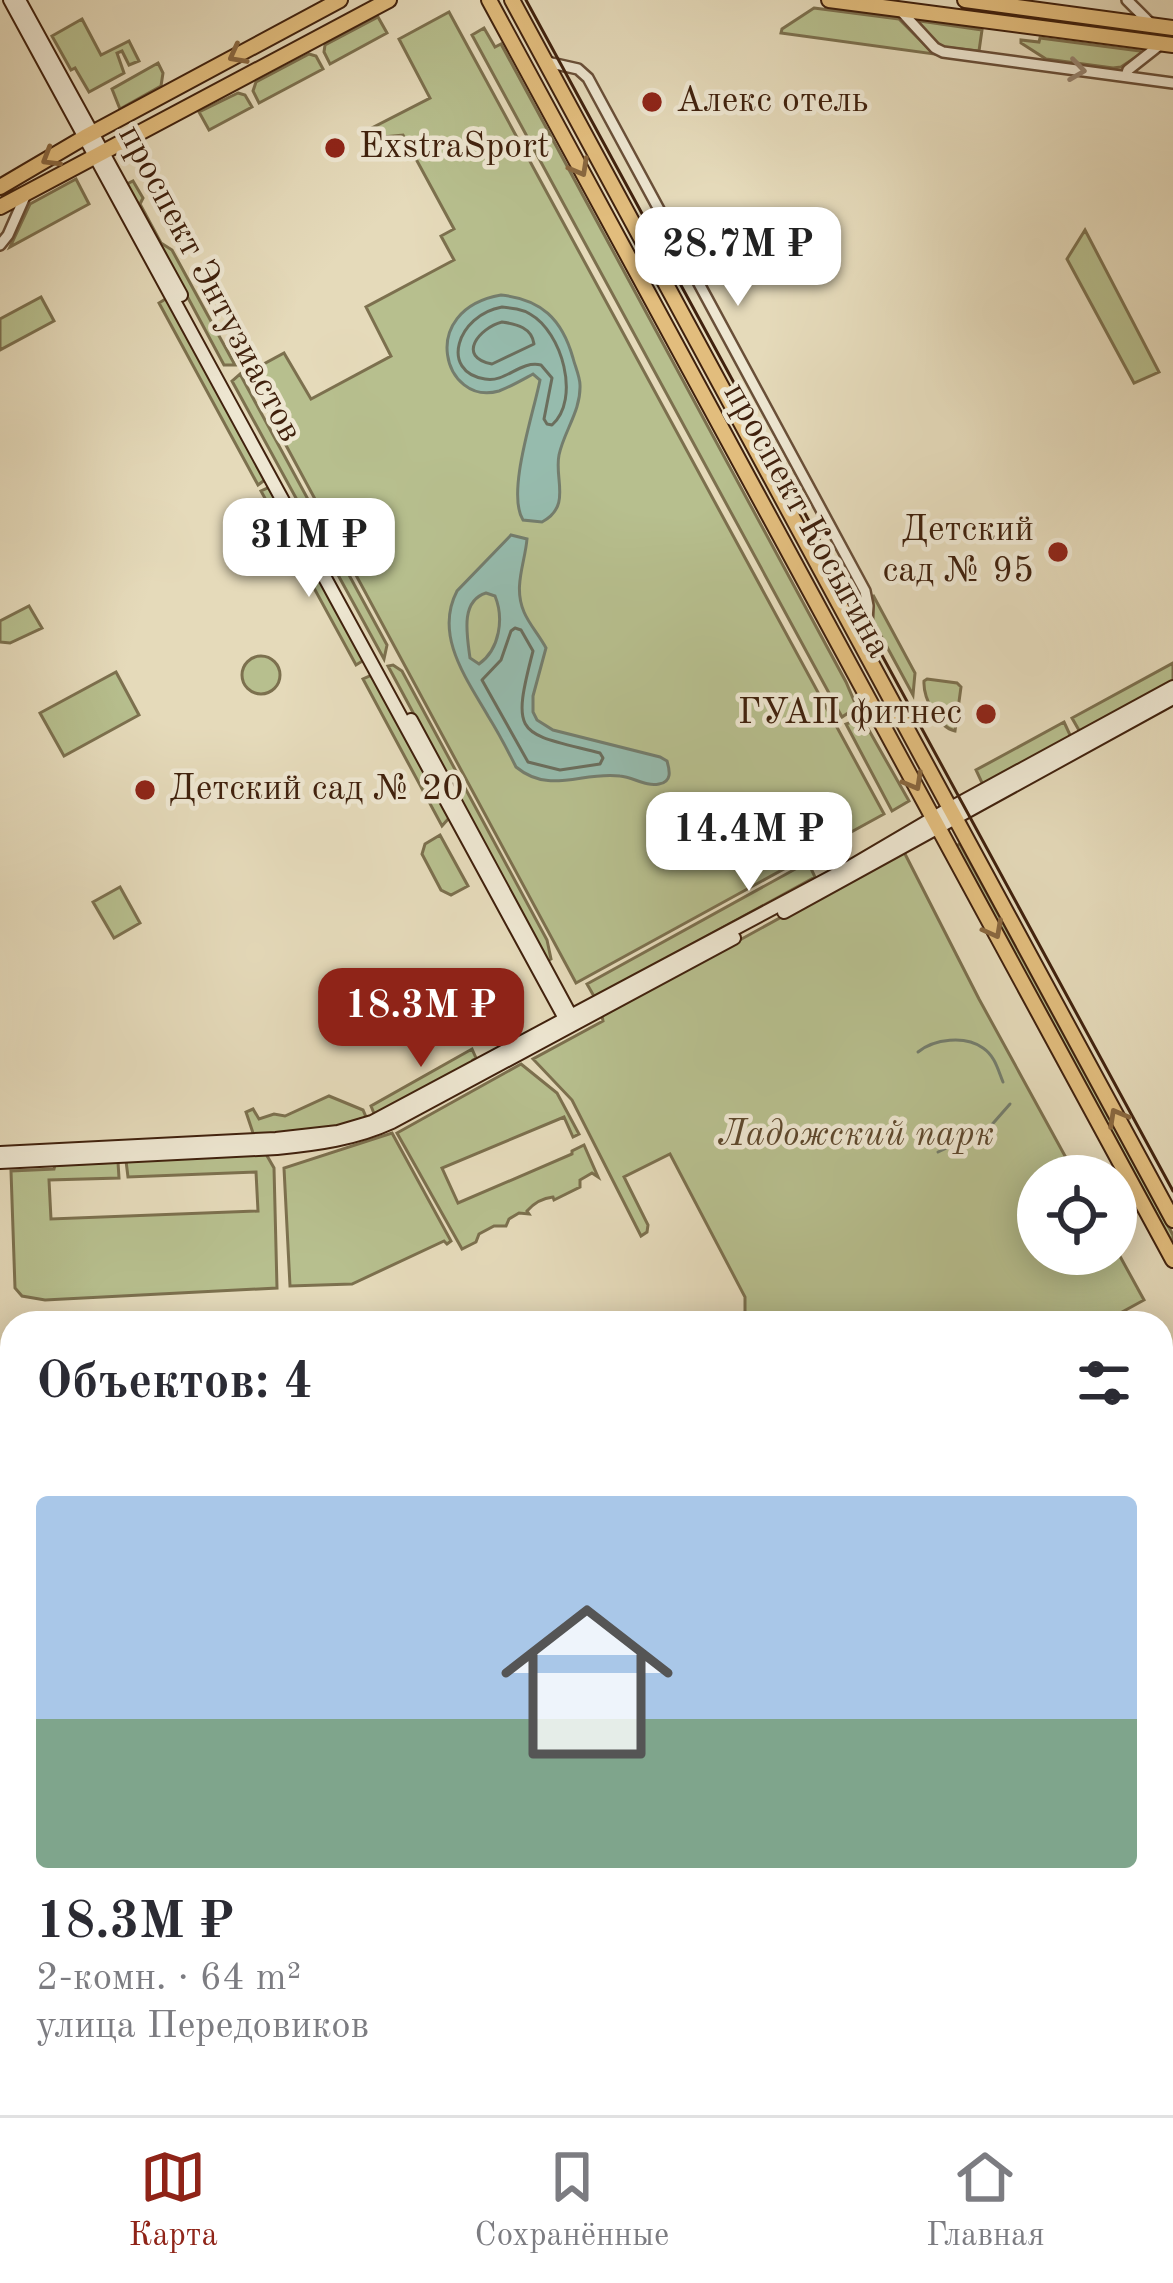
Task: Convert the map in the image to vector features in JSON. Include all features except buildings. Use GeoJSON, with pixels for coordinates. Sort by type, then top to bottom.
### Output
{"type":"FeatureCollection","features":[{"type":"Feature","properties":{"kind":"main road"},"geometry":{"type":"LineString","coordinates":[[5,180],[340,0]]}},
{"type":"Feature","properties":{"kind":"main road"},"geometry":{"type":"LineString","coordinates":[[0,207],[389,0]]}},
{"type":"Feature","properties":{"kind":"main road","name":"проспект Косыгина"},"geometry":{"type":"LineString","coordinates":[[489,0],[1173,1260]]}},
{"type":"Feature","properties":{"kind":"main road","name":"проспект Косыгина"},"geometry":{"type":"LineString","coordinates":[[512,0],[1173,1220]]}},
{"type":"Feature","properties":{"kind":"main road"},"geometry":{"type":"LineString","coordinates":[[829,0],[1167,45]]}},
{"type":"Feature","properties":{"kind":"main road"},"geometry":{"type":"LineString","coordinates":[[965,0],[1173,28]]}},
{"type":"Feature","properties":{"kind":"street","name":"проспект Энтузиастов"},"geometry":{"type":"LineString","coordinates":[[10,0],[100,155],[569,1020]]}},
{"type":"Feature","properties":{"kind":"street","name":"проспект Энтузиастов"},"geometry":{"type":"LineString","coordinates":[[20,0],[89,135]]}},
{"type":"Feature","properties":{"kind":"street"},"geometry":{"type":"LineString","coordinates":[[1127,0],[1152,26]]}},
{"type":"Feature","properties":{"kind":"street"},"geometry":{"type":"LineString","coordinates":[[900,10],[943,52],[1173,83]]}},
{"type":"Feature","properties":{"kind":"street"},"geometry":{"type":"LineString","coordinates":[[1126,76],[1167,45]]}},
{"type":"Feature","properties":{"kind":"street"},"geometry":{"type":"LineString","coordinates":[[547,62],[578,69],[588,78],[865,591],[864,652]]}},
{"type":"Feature","properties":{"kind":"street"},"geometry":{"type":"LineString","coordinates":[[0,245],[27,193]]}},
{"type":"Feature","properties":{"kind":"street"},"geometry":{"type":"LineString","coordinates":[[0,1158],[277,1148],[340,1140],[390,1124],[1173,687]]}},
{"type":"Feature","properties":{"kind":"street"},"geometry":{"type":"LineString","coordinates":[[952,813],[1173,698]]}},
{"type":"Feature","properties":{"kind":"green space"},"geometry":{"type":"Polygon","coordinates":[[[814,8],[899,19],[934,54],[781,33],[814,8]]]}},
{"type":"Feature","properties":{"kind":"green space"},"geometry":{"type":"Polygon","coordinates":[[[449,12],[884,814],[576,983],[247,373],[284,353],[311,399],[391,356],[366,307],[454,260],[441,236],[454,229],[403,135],[372,138],[364,132],[430,98],[399,39],[449,12]]]}},
{"type":"Feature","properties":{"kind":"green space"},"geometry":{"type":"Polygon","coordinates":[[[378,17],[387,33],[330,64],[325,45],[378,17]]]}},
{"type":"Feature","properties":{"kind":"green space"},"geometry":{"type":"Polygon","coordinates":[[[82,19],[101,55],[129,41],[139,61],[129,65],[122,51],[117,53],[124,73],[89,92],[52,36],[82,19]]]}},
{"type":"Feature","properties":{"kind":"green space"},"geometry":{"type":"Polygon","coordinates":[[[920,21],[982,30],[979,51],[942,47],[919,26],[920,21]]]}},
{"type":"Feature","properties":{"kind":"green space"},"geometry":{"type":"Polygon","coordinates":[[[484,28],[495,47],[501,44],[846,682],[855,703],[842,717],[472,35],[484,28]]]}},
{"type":"Feature","properties":{"kind":"green space"},"geometry":{"type":"Polygon","coordinates":[[[1040,38],[1142,53],[1113,68],[1046,59],[1021,43],[1039,42],[1040,38]]]}},
{"type":"Feature","properties":{"kind":"green space"},"geometry":{"type":"Polygon","coordinates":[[[309,54],[316,56],[323,69],[259,103],[253,91],[256,82],[309,54]]]}},
{"type":"Feature","properties":{"kind":"green space"},"geometry":{"type":"Polygon","coordinates":[[[158,63],[163,73],[161,86],[120,109],[112,89],[158,63]]]}},
{"type":"Feature","properties":{"kind":"green space"},"geometry":{"type":"Polygon","coordinates":[[[238,93],[252,107],[209,130],[199,112],[238,93]]]}},
{"type":"Feature","properties":{"kind":"green space"},"geometry":{"type":"Polygon","coordinates":[[[76,179],[89,204],[10,247],[30,204],[76,179]]]}},
{"type":"Feature","properties":{"kind":"green space"},"geometry":{"type":"Polygon","coordinates":[[[133,181],[161,243],[172,250],[235,365],[224,365],[127,184],[133,181]]]}},
{"type":"Feature","properties":{"kind":"green space"},"geometry":{"type":"Polygon","coordinates":[[[1085,230],[1159,372],[1134,383],[1067,259],[1085,230]]]}},
{"type":"Feature","properties":{"kind":"green space"},"geometry":{"type":"Polygon","coordinates":[[[41,297],[54,321],[0,350],[0,319],[41,297]]]}},
{"type":"Feature","properties":{"kind":"green space"},"geometry":{"type":"Polygon","coordinates":[[[167,298],[266,479],[258,485],[159,303],[167,298]]]}},
{"type":"Feature","properties":{"kind":"green space"},"geometry":{"type":"Polygon","coordinates":[[[240,374],[387,645],[384,659],[232,381],[240,374]]]}},
{"type":"Feature","properties":{"kind":"green space"},"geometry":{"type":"Polygon","coordinates":[[[270,487],[364,660],[356,665],[261,491],[270,487]]]}},
{"type":"Feature","properties":{"kind":"green space"},"geometry":{"type":"Polygon","coordinates":[[[873,595],[915,673],[913,695],[873,621],[873,595]]]}},
{"type":"Feature","properties":{"kind":"green space"},"geometry":{"type":"Polygon","coordinates":[[[29,606],[42,628],[10,643],[0,642],[0,621],[29,606]]]}},
{"type":"Feature","properties":{"kind":"green space"},"geometry":{"type":"Polygon","coordinates":[[[261,656],[275,661],[280,675],[275,689],[261,694],[247,689],[242,675],[247,661],[261,656]]]}},
{"type":"Feature","properties":{"kind":"green space"},"geometry":{"type":"Polygon","coordinates":[[[1173,663],[1173,681],[1080,732],[1072,718],[1173,663]]]}},
{"type":"Feature","properties":{"kind":"green space"},"geometry":{"type":"Polygon","coordinates":[[[388,666],[402,671],[547,940],[551,959],[547,961],[388,666]]]}},
{"type":"Feature","properties":{"kind":"green space"},"geometry":{"type":"Polygon","coordinates":[[[116,672],[139,715],[64,756],[40,713],[116,672]]]}},
{"type":"Feature","properties":{"kind":"green space"},"geometry":{"type":"Polygon","coordinates":[[[372,675],[449,818],[442,826],[363,679],[372,675]]]}},
{"type":"Feature","properties":{"kind":"green space"},"geometry":{"type":"Polygon","coordinates":[[[927,679],[961,687],[955,731],[933,711],[924,688],[927,679]]]}},
{"type":"Feature","properties":{"kind":"green space"},"geometry":{"type":"Polygon","coordinates":[[[862,718],[909,801],[892,811],[846,724],[862,718]]]}},
{"type":"Feature","properties":{"kind":"green space"},"geometry":{"type":"Polygon","coordinates":[[[1064,722],[1071,737],[983,785],[976,770],[1064,722]]]}},
{"type":"Feature","properties":{"kind":"green space"},"geometry":{"type":"Polygon","coordinates":[[[440,835],[468,886],[451,895],[441,890],[422,854],[425,844],[440,835]]]}},
{"type":"Feature","properties":{"kind":"green space"},"geometry":{"type":"Polygon","coordinates":[[[960,844],[1129,1155],[1124,1155],[956,846],[960,844]]]}},
{"type":"Feature","properties":{"kind":"green space","name":"Ладожский парк"},"geometry":{"type":"Polygon","coordinates":[[[903,850],[1064,1155],[1017,1155],[1017,1275],[1130,1275],[1144,1300],[1124,1311],[745,1311],[745,1297],[670,1154],[624,1177],[648,1225],[641,1236],[572,1100],[533,1059],[603,1021],[602,1016],[903,850]]]}},
{"type":"Feature","properties":{"kind":"green space"},"geometry":{"type":"Polygon","coordinates":[[[808,862],[815,877],[595,998],[587,984],[808,862]]]}},
{"type":"Feature","properties":{"kind":"green space"},"geometry":{"type":"Polygon","coordinates":[[[120,887],[140,923],[114,938],[93,902],[120,887]]]}},
{"type":"Feature","properties":{"kind":"green space"},"geometry":{"type":"Polygon","coordinates":[[[472,1049],[475,1064],[375,1116],[371,1106],[472,1049]]]}},
{"type":"Feature","properties":{"kind":"green space"},"geometry":{"type":"Polygon","coordinates":[[[521,1064],[557,1093],[579,1134],[573,1137],[564,1117],[442,1168],[458,1203],[584,1145],[598,1177],[592,1173],[580,1180],[580,1187],[554,1200],[539,1201],[529,1214],[519,1213],[506,1226],[494,1226],[462,1249],[397,1133],[521,1064]]]}},
{"type":"Feature","properties":{"kind":"green space"},"geometry":{"type":"Polygon","coordinates":[[[329,1096],[363,1110],[366,1117],[336,1128],[254,1136],[246,1112],[253,1109],[259,1119],[285,1116],[329,1096]]]}},
{"type":"Feature","properties":{"kind":"green space"},"geometry":{"type":"Polygon","coordinates":[[[392,1133],[451,1241],[352,1284],[290,1286],[284,1168],[392,1133]]]}},
{"type":"Feature","properties":{"kind":"green space"},"geometry":{"type":"Polygon","coordinates":[[[266,1154],[274,1168],[277,1288],[45,1300],[22,1296],[15,1288],[11,1171],[118,1162],[119,1178],[49,1180],[51,1219],[258,1211],[256,1172],[128,1177],[126,1161],[266,1154]]]}},
{"type":"Feature","properties":{"kind":"green space"},"geometry":{"type":"Polygon","coordinates":[[[1137,1169],[1173,1235],[1173,1244],[1137,1178],[1137,1169]]]}},
{"type":"Feature","properties":{"kind":"water"},"geometry":{"type":"Polygon","coordinates":[[[501,295],[528,301],[548,313],[563,332],[579,379],[578,404],[559,455],[557,508],[542,522],[523,520],[518,491],[540,380],[533,374],[499,391],[480,392],[464,385],[448,355],[449,336],[457,319],[474,304],[501,295]]]}},
{"type":"Feature","properties":{"kind":"water"},"geometry":{"type":"Polygon","coordinates":[[[511,535],[527,539],[521,603],[546,648],[533,696],[537,720],[553,730],[660,757],[668,765],[666,781],[649,784],[606,775],[541,780],[516,767],[456,656],[449,624],[457,591],[511,535]],[[495,596],[478,597],[469,611],[470,658],[479,664],[492,650],[498,633],[495,596]]]}},
{"type":"Feature","properties":{"kind":"waterway"},"geometry":{"type":"LineString","coordinates":[[918,1052],[950,1040],[968,1041],[990,1055],[1003,1082]]}},
{"type":"Feature","properties":{"kind":"waterway"},"geometry":{"type":"LineString","coordinates":[[938,1152],[988,1129],[1010,1104]]}},
{"type":"Feature","properties":{"kind":"tram line"},"geometry":{"type":"LineString","coordinates":[[526,0],[1173,1191]]}},
{"type":"Feature","properties":{"kind":"place","name":"Алекс отель"},"geometry":{"type":"Point","coordinates":[652,102]}},
{"type":"Feature","properties":{"kind":"place","name":"ExstraSport"},"geometry":{"type":"Point","coordinates":[335,148]}},
{"type":"Feature","properties":{"kind":"place","name":"Детский сад № 95"},"geometry":{"type":"Point","coordinates":[1058,552]}},
{"type":"Feature","properties":{"kind":"place","name":"ГУАП фитнес"},"geometry":{"type":"Point","coordinates":[986,714]}},
{"type":"Feature","properties":{"kind":"place","name":"Детский сад № 20"},"geometry":{"type":"Point","coordinates":[145,790]}}]}
